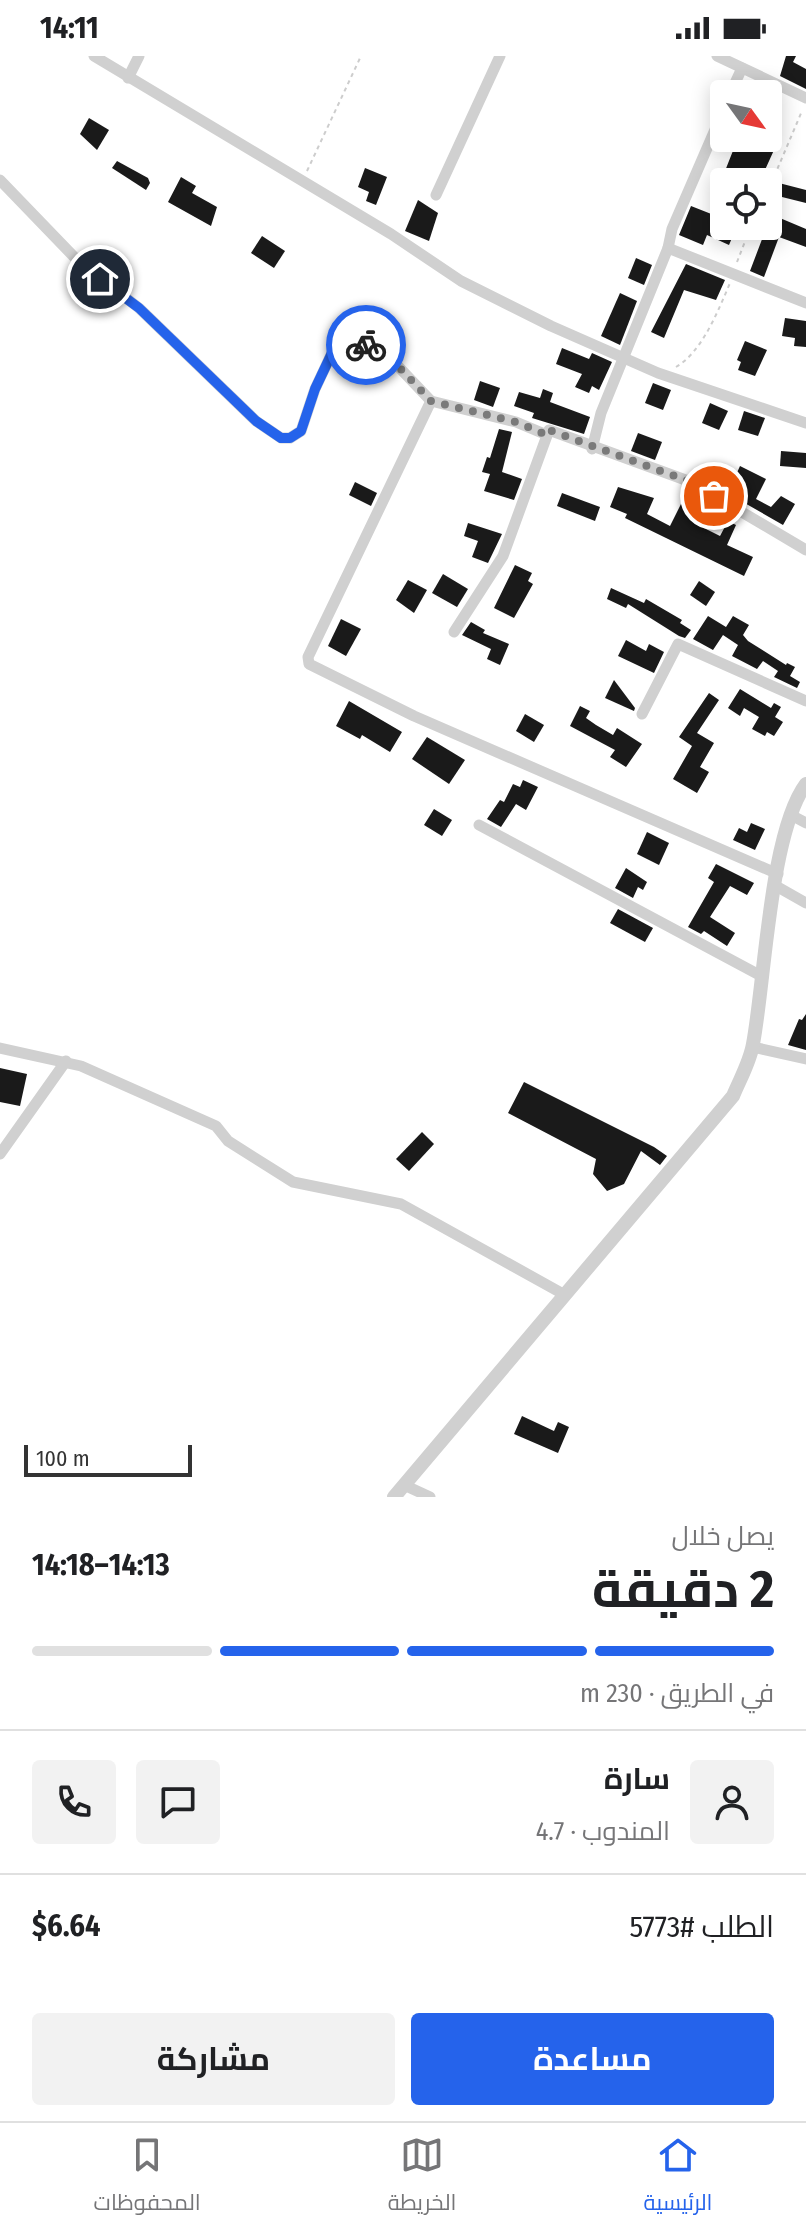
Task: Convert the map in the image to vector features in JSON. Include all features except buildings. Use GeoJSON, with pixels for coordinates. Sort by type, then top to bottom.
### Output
{"type":"FeatureCollection","features":[{"type":"Feature","properties":{"kind":"street"},"geometry":{"type":"LineString","coordinates":[[94,56],[391,234],[461,281],[658,373],[806,423]]}},
{"type":"Feature","properties":{"kind":"street"},"geometry":{"type":"LineString","coordinates":[[128,78],[139,56]]}},
{"type":"Feature","properties":{"kind":"street"},"geometry":{"type":"LineString","coordinates":[[436,195],[500,56]]}},
{"type":"Feature","properties":{"kind":"street"},"geometry":{"type":"LineString","coordinates":[[717,56],[806,100]]}},
{"type":"Feature","properties":{"kind":"street"},"geometry":{"type":"LineString","coordinates":[[736,80],[742,68]]}},
{"type":"Feature","properties":{"kind":"street"},"geometry":{"type":"LineString","coordinates":[[592,449],[601,413],[668,248],[672,229],[710,141]]}},
{"type":"Feature","properties":{"kind":"street"},"geometry":{"type":"LineString","coordinates":[[0,180],[79,262],[139,308],[256,421],[281,438],[290,438],[301,431],[315,389],[340,336],[352,336],[395,363],[431,401],[516,422],[547,435]]}},
{"type":"Feature","properties":{"kind":"street"},"geometry":{"type":"LineString","coordinates":[[668,248],[806,303]]}},
{"type":"Feature","properties":{"kind":"street"},"geometry":{"type":"LineString","coordinates":[[431,401],[308,657],[309,664],[414,716],[777,880],[806,903]]}},
{"type":"Feature","properties":{"kind":"street"},"geometry":{"type":"LineString","coordinates":[[454,632],[503,556],[549,430],[592,449],[691,482],[806,550]]}},
{"type":"Feature","properties":{"kind":"street"},"geometry":{"type":"LineString","coordinates":[[642,714],[678,644],[806,701]]}},
{"type":"Feature","properties":{"kind":"street"},"geometry":{"type":"LineString","coordinates":[[430,1497],[399,1491],[733,1096],[753,1047],[777,880],[793,801],[806,784]]}},
{"type":"Feature","properties":{"kind":"street"},"geometry":{"type":"LineString","coordinates":[[791,815],[806,823]]}},
{"type":"Feature","properties":{"kind":"street"},"geometry":{"type":"LineString","coordinates":[[479,825],[763,977]]}},
{"type":"Feature","properties":{"kind":"street"},"geometry":{"type":"LineString","coordinates":[[753,1047],[806,1059]]}},
{"type":"Feature","properties":{"kind":"street"},"geometry":{"type":"LineString","coordinates":[[0,1048],[66,1061],[216,1126],[228,1141],[293,1182],[401,1204],[565,1295]]}},
{"type":"Feature","properties":{"kind":"street"},"geometry":{"type":"LineString","coordinates":[[0,1154],[66,1061]]}},
{"type":"Feature","properties":{"kind":"path"},"geometry":{"type":"LineString","coordinates":[[301,182],[361,56]]}},
{"type":"Feature","properties":{"kind":"path"},"geometry":{"type":"LineString","coordinates":[[778,168],[806,100]]}},
{"type":"Feature","properties":{"kind":"path"},"geometry":{"type":"LineString","coordinates":[[658,373],[685,362],[713,320],[746,240]]}},
{"type":"Feature","properties":{"kind":"way so far"},"geometry":{"type":"LineString","coordinates":[[366,345],[395,363],[431,401],[516,422],[547,435],[549,430],[592,449],[691,482],[714,496]]}},
{"type":"Feature","properties":{"kind":"route"},"geometry":{"type":"LineString","coordinates":[[100,279],[139,308],[256,421],[281,438],[290,438],[301,431],[315,389],[340,336],[352,336],[366,345]]}}]}
